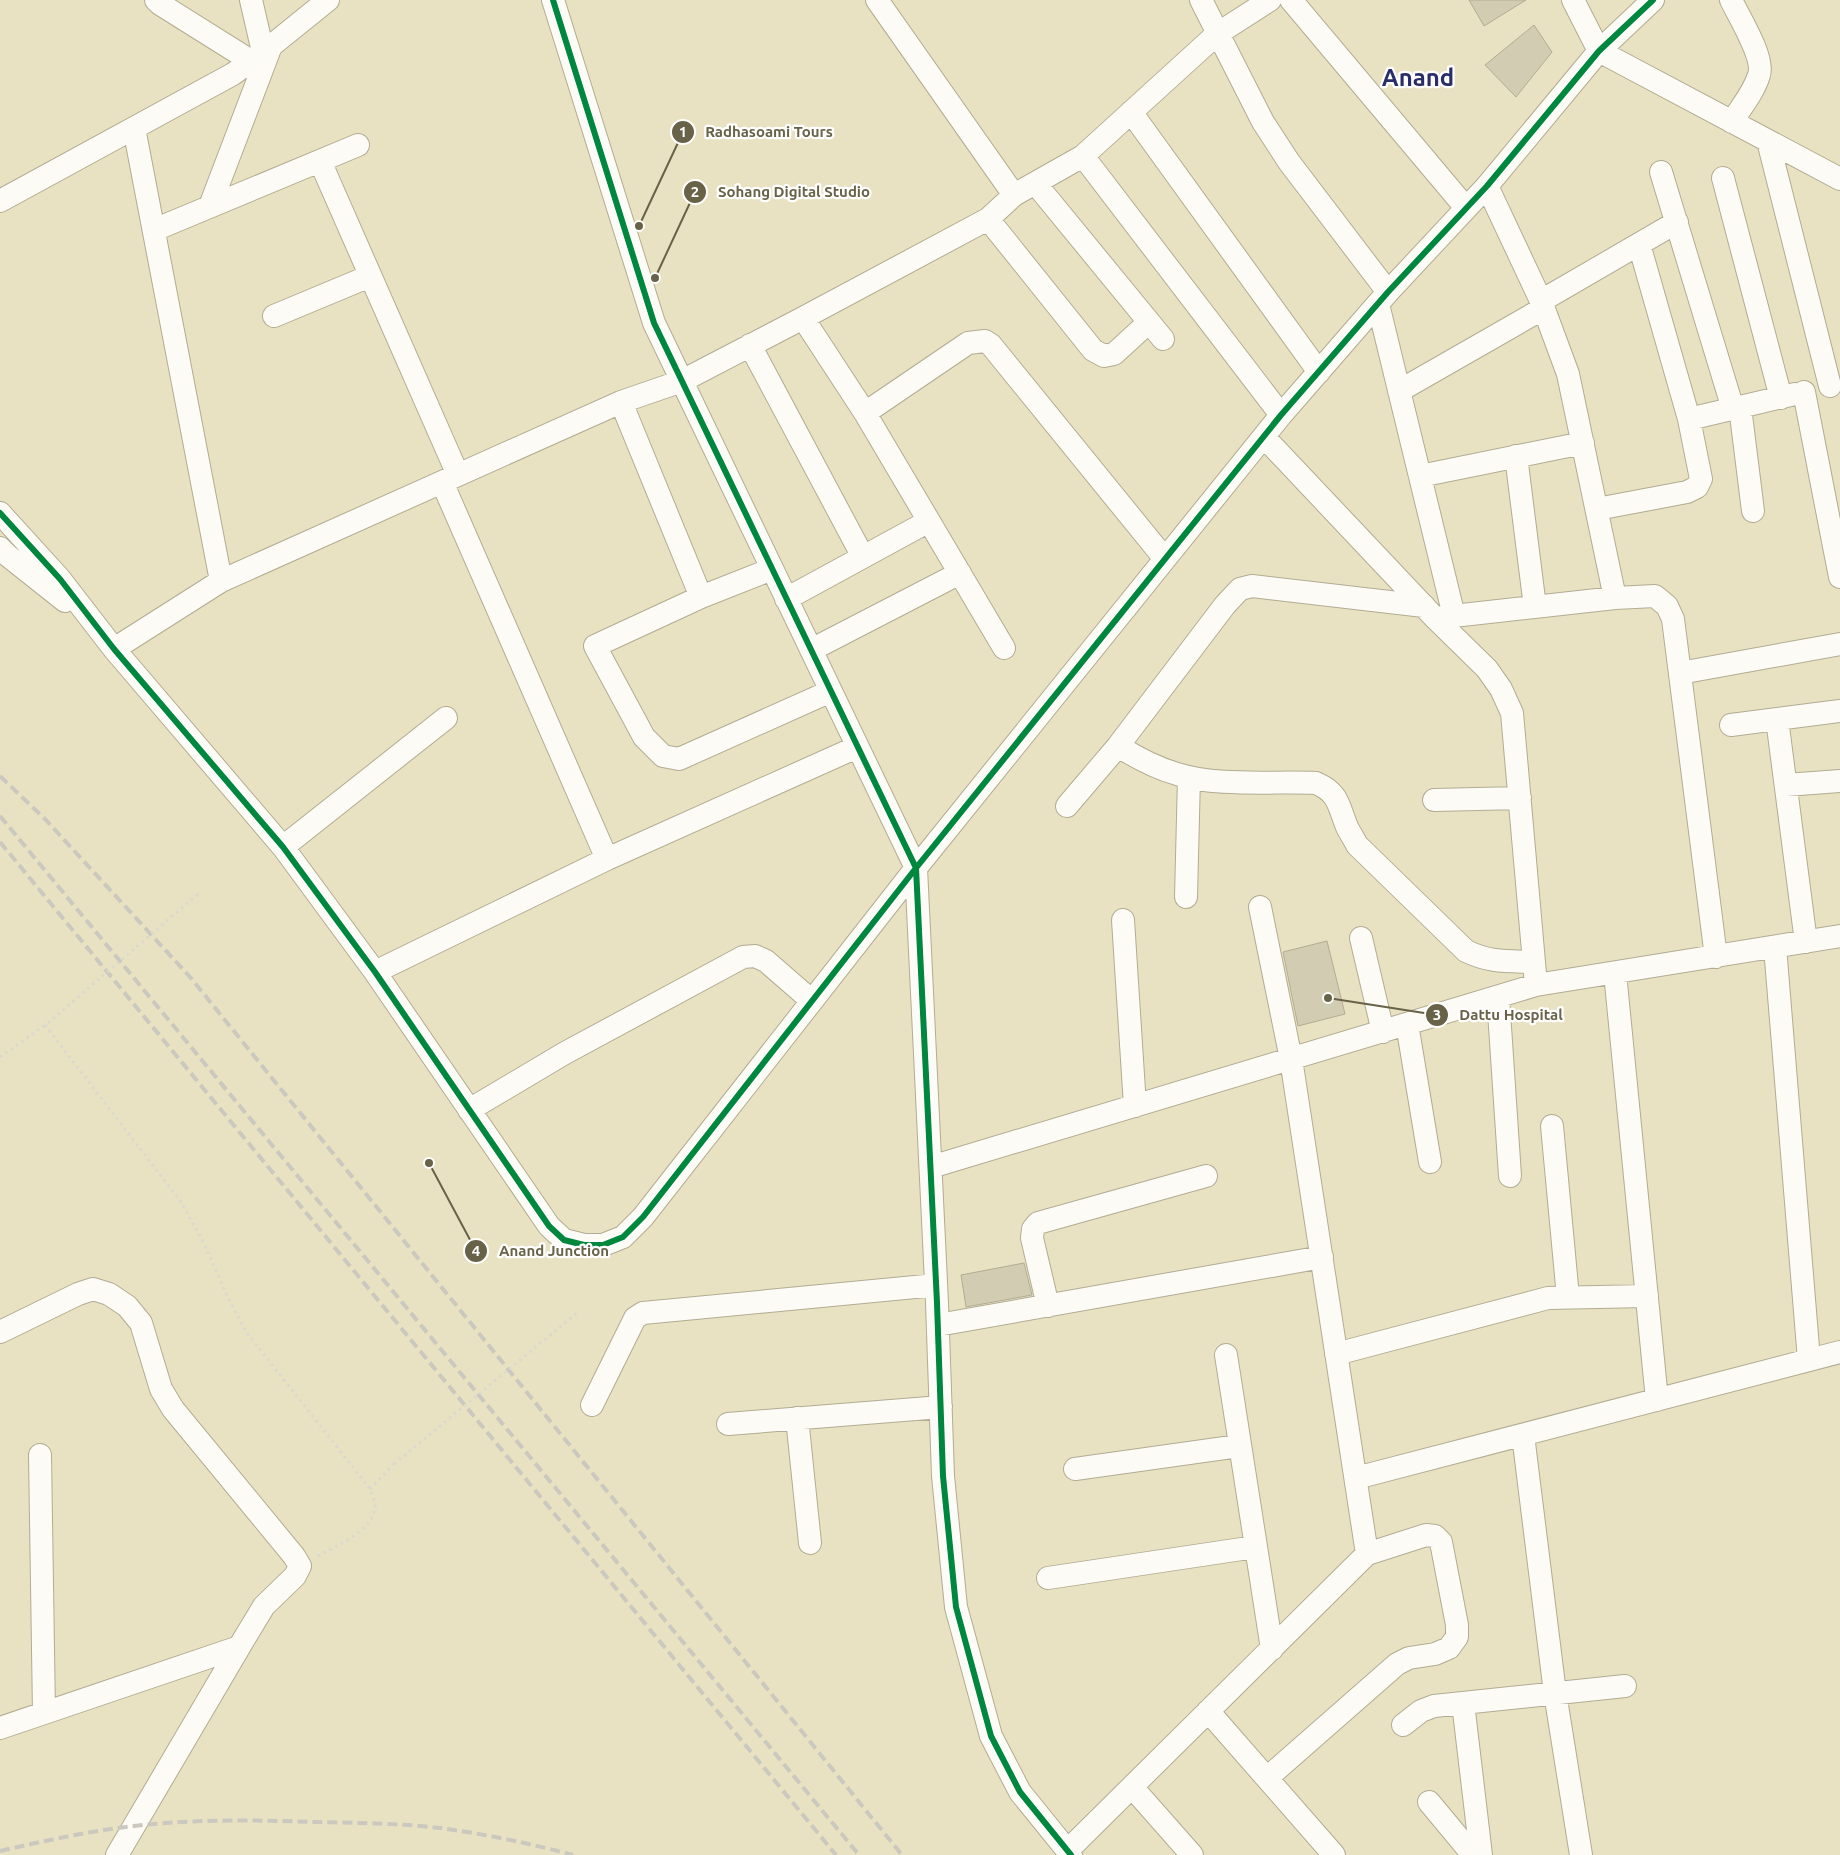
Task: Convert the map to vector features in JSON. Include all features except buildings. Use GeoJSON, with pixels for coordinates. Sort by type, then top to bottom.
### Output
{"type":"FeatureCollection","features":[{"type":"Feature","properties":{"kind":"street"},"geometry":{"type":"LineString","coordinates":[[156,0],[160,4],[262,53]]}},
{"type":"Feature","properties":{"kind":"street"},"geometry":{"type":"LineString","coordinates":[[210,206],[262,53],[251,0]]}},
{"type":"Feature","properties":{"kind":"street"},"geometry":{"type":"LineString","coordinates":[[0,201],[233,74],[328,0]]}},
{"type":"Feature","properties":{"kind":"street"},"geometry":{"type":"LineString","coordinates":[[877,0],[1014,195]]}},
{"type":"Feature","properties":{"kind":"street"},"geometry":{"type":"LineString","coordinates":[[1201,0],[1264,122],[1289,162],[1383,298],[1399,391],[1420,476],[1438,613]]}},
{"type":"Feature","properties":{"kind":"street"},"geometry":{"type":"LineString","coordinates":[[114,648],[221,581],[620,402],[682,381],[988,219],[1014,195],[1083,156],[1217,34],[1270,0]]}},
{"type":"Feature","properties":{"kind":"street"},"geometry":{"type":"LineString","coordinates":[[1291,0],[1466,208]]}},
{"type":"Feature","properties":{"kind":"street"},"geometry":{"type":"LineString","coordinates":[[1573,0],[1599,51],[1840,180]]}},
{"type":"Feature","properties":{"kind":"street"},"geometry":{"type":"LineString","coordinates":[[0,513],[60,579],[114,648],[283,847],[375,972],[549,1226],[564,1240],[584,1245],[603,1246],[623,1237],[643,1217],[916,868],[1281,415],[1383,298],[1487,186],[1599,51],[1653,0]]}},
{"type":"Feature","properties":{"kind":"street"},"geometry":{"type":"LineString","coordinates":[[1731,0],[1760,61],[1760,73],[1755,85],[1732,122]]}},
{"type":"Feature","properties":{"kind":"street"},"geometry":{"type":"LineString","coordinates":[[556,1],[654,323],[916,868],[944,1476],[956,1607],[991,1736],[1020,1792],[1069,1853],[1132,1787],[1367,1554],[1426,1535],[1434,1536],[1441,1542],[1457,1625],[1457,1637],[1449,1648],[1434,1654],[1408,1658],[1397,1664],[1267,1778]]}},
{"type":"Feature","properties":{"kind":"street"},"geometry":{"type":"LineString","coordinates":[[1131,112],[1319,372]]}},
{"type":"Feature","properties":{"kind":"street"},"geometry":{"type":"LineString","coordinates":[[134,128],[221,581]]}},
{"type":"Feature","properties":{"kind":"street"},"geometry":{"type":"LineString","coordinates":[[1689,419],[1835,385],[1768,141]]}},
{"type":"Feature","properties":{"kind":"street"},"geometry":{"type":"LineString","coordinates":[[154,230],[358,145]]}},
{"type":"Feature","properties":{"kind":"street"},"geometry":{"type":"LineString","coordinates":[[1083,156],[1281,415]]}},
{"type":"Feature","properties":{"kind":"street"},"geometry":{"type":"LineString","coordinates":[[320,160],[370,276],[450,479],[608,859]]}},
{"type":"Feature","properties":{"kind":"street"},"geometry":{"type":"LineString","coordinates":[[1662,172],[1737,408],[1753,511]]}},
{"type":"Feature","properties":{"kind":"street"},"geometry":{"type":"LineString","coordinates":[[1723,178],[1780,398]]}},
{"type":"Feature","properties":{"kind":"street"},"geometry":{"type":"LineString","coordinates":[[988,219],[1093,350],[1104,356],[1114,354],[1156,331],[1035,183]]}},
{"type":"Feature","properties":{"kind":"street"},"geometry":{"type":"LineString","coordinates":[[1487,186],[1543,305],[1568,374],[1615,598]]}},
{"type":"Feature","properties":{"kind":"street"},"geometry":{"type":"LineString","coordinates":[[1399,391],[1677,222]]}},
{"type":"Feature","properties":{"kind":"street"},"geometry":{"type":"LineString","coordinates":[[1597,509],[1687,492],[1697,487],[1701,479],[1689,419],[1639,244]]}},
{"type":"Feature","properties":{"kind":"street"},"geometry":{"type":"LineString","coordinates":[[274,316],[370,276]]}},
{"type":"Feature","properties":{"kind":"street"},"geometry":{"type":"LineString","coordinates":[[803,318],[865,413],[1004,648]]}},
{"type":"Feature","properties":{"kind":"street"},"geometry":{"type":"LineString","coordinates":[[865,413],[968,343],[985,341],[991,345],[1165,559]]}},
{"type":"Feature","properties":{"kind":"street"},"geometry":{"type":"LineString","coordinates":[[750,346],[863,557]]}},
{"type":"Feature","properties":{"kind":"street"},"geometry":{"type":"LineString","coordinates":[[1804,392],[1833,502],[1840,578]]}},
{"type":"Feature","properties":{"kind":"street"},"geometry":{"type":"LineString","coordinates":[[620,402],[701,597]]}},
{"type":"Feature","properties":{"kind":"street"},"geometry":{"type":"LineString","coordinates":[[1264,437],[1438,613],[1502,689],[1512,713],[1536,986]]}},
{"type":"Feature","properties":{"kind":"street"},"geometry":{"type":"LineString","coordinates":[[1420,476],[1583,443]]}},
{"type":"Feature","properties":{"kind":"street"},"geometry":{"type":"LineString","coordinates":[[1516,456],[1535,607]]}},
{"type":"Feature","properties":{"kind":"street"},"geometry":{"type":"LineString","coordinates":[[786,599],[929,521]]}},
{"type":"Feature","properties":{"kind":"street"},"geometry":{"type":"LineString","coordinates":[[0,548],[96,625]]}},
{"type":"Feature","properties":{"kind":"street"},"geometry":{"type":"LineString","coordinates":[[772,569],[701,597],[595,646],[644,737],[663,756],[678,759],[831,692]]}},
{"type":"Feature","properties":{"kind":"street"},"geometry":{"type":"LineString","coordinates":[[811,650],[960,573]]}},
{"type":"Feature","properties":{"kind":"street"},"geometry":{"type":"LineString","coordinates":[[1067,806],[1118,746],[1225,605],[1240,589],[1252,586],[1438,613],[1535,607],[1615,598],[1655,596],[1667,606],[1673,619],[1716,956]]}},
{"type":"Feature","properties":{"kind":"street"},"geometry":{"type":"LineString","coordinates":[[1680,674],[1840,644]]}},
{"type":"Feature","properties":{"kind":"street"},"geometry":{"type":"LineString","coordinates":[[1732,725],[1840,711]]}},
{"type":"Feature","properties":{"kind":"street"},"geometry":{"type":"LineString","coordinates":[[283,847],[446,718]]}},
{"type":"Feature","properties":{"kind":"street"},"geometry":{"type":"LineString","coordinates":[[1777,719],[1806,942]]}},
{"type":"Feature","properties":{"kind":"street"},"geometry":{"type":"LineString","coordinates":[[1118,746],[1142,761],[1189,777],[1216,781],[1316,783],[1328,789],[1339,802],[1347,826],[1357,845],[1466,951],[1492,961],[1534,962]]}},
{"type":"Feature","properties":{"kind":"street"},"geometry":{"type":"LineString","coordinates":[[375,972],[608,859],[858,748]]}},
{"type":"Feature","properties":{"kind":"street"},"geometry":{"type":"LineString","coordinates":[[1186,897],[1189,777]]}},
{"type":"Feature","properties":{"kind":"street"},"geometry":{"type":"LineString","coordinates":[[1786,785],[1840,780]]}},
{"type":"Feature","properties":{"kind":"street"},"geometry":{"type":"LineString","coordinates":[[1434,800],[1520,798]]}},
{"type":"Feature","properties":{"kind":"street"},"geometry":{"type":"LineString","coordinates":[[1260,907],[1291,1059],[1367,1554]]}},
{"type":"Feature","properties":{"kind":"street"},"geometry":{"type":"LineString","coordinates":[[1124,920],[1135,1106]]}},
{"type":"Feature","properties":{"kind":"street"},"geometry":{"type":"LineString","coordinates":[[931,1167],[1536,986],[1840,936]]}},
{"type":"Feature","properties":{"kind":"street"},"geometry":{"type":"LineString","coordinates":[[1361,938],[1383,1032]]}},
{"type":"Feature","properties":{"kind":"street"},"geometry":{"type":"LineString","coordinates":[[1775,947],[1809,1360]]}},
{"type":"Feature","properties":{"kind":"street"},"geometry":{"type":"LineString","coordinates":[[469,1110],[564,1053],[743,956],[755,956],[766,961],[812,1002]]}},
{"type":"Feature","properties":{"kind":"street"},"geometry":{"type":"LineString","coordinates":[[1615,973],[1657,1400]]}},
{"type":"Feature","properties":{"kind":"street"},"geometry":{"type":"LineString","coordinates":[[1498,997],[1510,1176]]}},
{"type":"Feature","properties":{"kind":"street"},"geometry":{"type":"LineString","coordinates":[[1407,1024],[1430,1162]]}},
{"type":"Feature","properties":{"kind":"street"},"geometry":{"type":"LineString","coordinates":[[1552,1126],[1568,1297]]}},
{"type":"Feature","properties":{"kind":"street"},"geometry":{"type":"LineString","coordinates":[[1048,1306],[1032,1238],[1033,1229],[1038,1223],[1206,1176]]}},
{"type":"Feature","properties":{"kind":"street"},"geometry":{"type":"LineString","coordinates":[[938,1325],[1322,1257]]}},
{"type":"Feature","properties":{"kind":"street"},"geometry":{"type":"LineString","coordinates":[[592,1405],[635,1318],[643,1313],[936,1284]]}},
{"type":"Feature","properties":{"kind":"street"},"geometry":{"type":"LineString","coordinates":[[0,1332],[78,1294],[93,1289],[109,1294],[127,1306],[141,1323],[161,1389],[173,1409],[294,1556],[300,1566],[296,1576],[264,1606],[117,1855]]}},
{"type":"Feature","properties":{"kind":"street"},"geometry":{"type":"LineString","coordinates":[[1336,1354],[1548,1298],[1647,1296]]}},
{"type":"Feature","properties":{"kind":"street"},"geometry":{"type":"LineString","coordinates":[[1356,1478],[1840,1352]]}},
{"type":"Feature","properties":{"kind":"street"},"geometry":{"type":"LineString","coordinates":[[1226,1355],[1272,1649]]}},
{"type":"Feature","properties":{"kind":"street"},"geometry":{"type":"LineString","coordinates":[[728,1424],[941,1407]]}},
{"type":"Feature","properties":{"kind":"street"},"geometry":{"type":"LineString","coordinates":[[797,1418],[810,1544]]}},
{"type":"Feature","properties":{"kind":"street"},"geometry":{"type":"LineString","coordinates":[[1523,1435],[1555,1693],[1581,1855]]}},
{"type":"Feature","properties":{"kind":"street"},"geometry":{"type":"LineString","coordinates":[[1075,1469],[1239,1446]]}},
{"type":"Feature","properties":{"kind":"street"},"geometry":{"type":"LineString","coordinates":[[40,1455],[44,1713]]}},
{"type":"Feature","properties":{"kind":"street"},"geometry":{"type":"LineString","coordinates":[[1048,1578],[1255,1547]]}},
{"type":"Feature","properties":{"kind":"street"},"geometry":{"type":"LineString","coordinates":[[0,1728],[239,1647]]}},
{"type":"Feature","properties":{"kind":"street"},"geometry":{"type":"LineString","coordinates":[[1403,1725],[1421,1712],[1434,1706],[1625,1686]]}},
{"type":"Feature","properties":{"kind":"street"},"geometry":{"type":"LineString","coordinates":[[1463,1703],[1481,1855]]}},
{"type":"Feature","properties":{"kind":"street"},"geometry":{"type":"LineString","coordinates":[[1208,1711],[1334,1855]]}},
{"type":"Feature","properties":{"kind":"street"},"geometry":{"type":"LineString","coordinates":[[1132,1787],[1192,1855]]}},
{"type":"Feature","properties":{"kind":"street"},"geometry":{"type":"LineString","coordinates":[[1429,1802],[1473,1855]]}},
{"type":"Feature","properties":{"kind":"path"},"geometry":{"type":"LineString","coordinates":[[0,1056],[47,1024],[198,894]]}},
{"type":"Feature","properties":{"kind":"path"},"geometry":{"type":"LineString","coordinates":[[47,1024],[181,1202],[204,1243],[228,1298],[247,1333],[370,1489],[375,1507],[371,1520],[353,1536],[300,1566]]}},
{"type":"Feature","properties":{"kind":"path"},"geometry":{"type":"LineString","coordinates":[[370,1489],[394,1464],[576,1313]]}},
{"type":"Feature","properties":{"kind":"railway"},"geometry":{"type":"LineString","coordinates":[[0,776],[45,819],[190,977],[902,1855]]}},
{"type":"Feature","properties":{"kind":"railway"},"geometry":{"type":"LineString","coordinates":[[0,816],[859,1855]]}},
{"type":"Feature","properties":{"kind":"railway"},"geometry":{"type":"LineString","coordinates":[[0,842],[836,1855]]}},
{"type":"Feature","properties":{"kind":"railway"},"geometry":{"type":"LineString","coordinates":[[0,1851],[83,1833],[117,1828],[179,1822],[247,1821],[431,1827],[495,1837],[573,1855]]}},
{"type":"Feature","properties":{"kind":"cycle path"},"geometry":{"type":"LineString","coordinates":[[553,0],[654,323],[916,868],[937,1303],[943,1476],[956,1607],[991,1736],[1020,1792],[1071,1855]]}},
{"type":"Feature","properties":{"kind":"cycle path"},"geometry":{"type":"LineString","coordinates":[[0,513],[60,579],[114,649],[283,847],[375,972],[549,1226],[564,1240],[584,1245],[603,1245],[623,1237],[643,1217],[916,868],[1281,415],[1388,292],[1487,186],[1599,51],[1653,0]]}},
{"type":"Feature","properties":{"kind":"place","name":"Radhasoami Tours"},"geometry":{"type":"Point","coordinates":[639,226]}},
{"type":"Feature","properties":{"kind":"place","name":"Sohang Digital Studio"},"geometry":{"type":"Point","coordinates":[655,278]}},
{"type":"Feature","properties":{"kind":"place","name":"Dattu Hospital"},"geometry":{"type":"Point","coordinates":[1328,998]}},
{"type":"Feature","properties":{"kind":"place","name":"Anand Junction"},"geometry":{"type":"Point","coordinates":[429,1163]}},
{"type":"Feature","properties":{"kind":"district","name":"Anand"},"geometry":{"type":"Point","coordinates":[1418,77]}}]}
